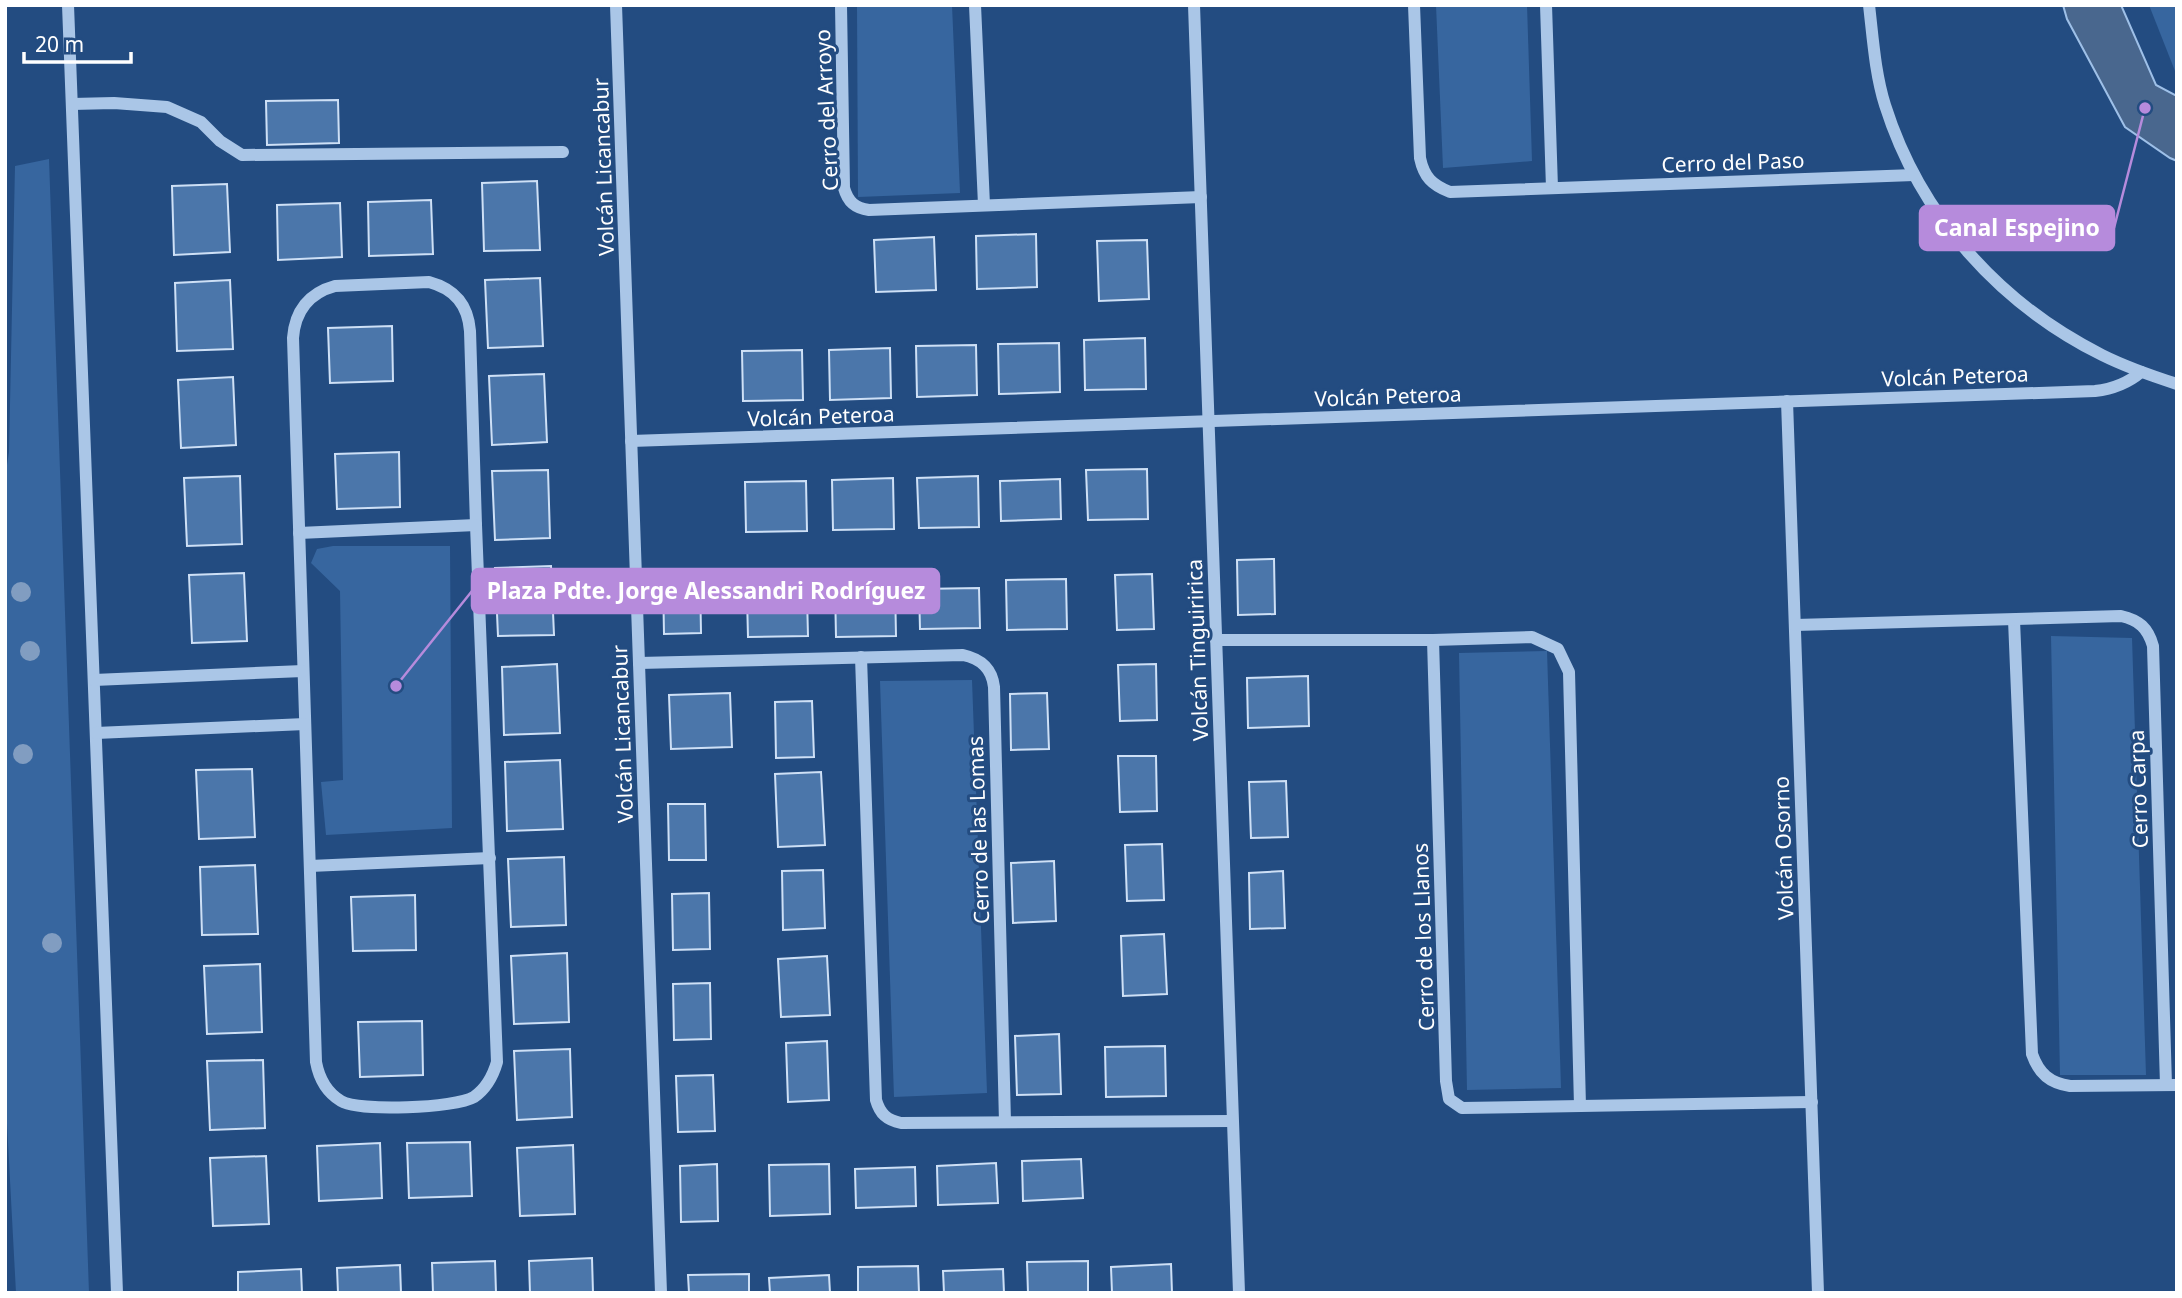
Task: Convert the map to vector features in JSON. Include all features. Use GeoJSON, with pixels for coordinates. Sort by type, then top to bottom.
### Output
{"type":"FeatureCollection","features":[{"type":"Feature","properties":{"kind":"street"},"geometry":{"type":"LineString","coordinates":[[68,5],[117,1293]]}},
{"type":"Feature","properties":{"kind":"street","name":"Volcán Licancabur"},"geometry":{"type":"LineString","coordinates":[[616,5],[661,1293]]}},
{"type":"Feature","properties":{"kind":"street","name":"Cerro del Arroyo"},"geometry":{"type":"LineString","coordinates":[[841,5],[844,188],[846,196],[859,209],[1200,197]]}},
{"type":"Feature","properties":{"kind":"street"},"geometry":{"type":"LineString","coordinates":[[975,5],[984,205]]}},
{"type":"Feature","properties":{"kind":"street","name":"Volcán Tinguiririca"},"geometry":{"type":"LineString","coordinates":[[1194,5],[1238,1293]]}},
{"type":"Feature","properties":{"kind":"street","name":"Cerro del Paso"},"geometry":{"type":"LineString","coordinates":[[1414,5],[1420,158],[1429,180],[1450,192],[1914,175]]}},
{"type":"Feature","properties":{"kind":"street"},"geometry":{"type":"LineString","coordinates":[[1546,5],[1552,188]]}},
{"type":"Feature","properties":{"kind":"street"},"geometry":{"type":"LineString","coordinates":[[1869,5],[1876,68],[1884,103],[1897,140],[1914,175],[1952,233],[1987,275],[2011,296],[2069,337],[2104,356],[2177,384]]}},
{"type":"Feature","properties":{"kind":"street"},"geometry":{"type":"LineString","coordinates":[[72,104],[114,103],[167,107],[201,122],[220,141],[242,155],[563,152]]}},
{"type":"Feature","properties":{"kind":"street"},"geometry":{"type":"LineString","coordinates":[[429,282],[450,290],[465,307],[470,331],[476,526],[497,1062],[493,1076],[485,1088],[462,1102],[448,1105],[354,1107],[343,1102],[324,1085],[316,1062],[294,325],[305,303],[324,289],[335,286],[429,282]]}},
{"type":"Feature","properties":{"kind":"street","name":"Volcán Peteroa"},"geometry":{"type":"LineString","coordinates":[[631,441],[2109,390],[2123,385],[2141,372]]}},
{"type":"Feature","properties":{"kind":"street","name":"Volcán Osorno"},"geometry":{"type":"LineString","coordinates":[[1787,401],[1818,1293]]}},
{"type":"Feature","properties":{"kind":"street"},"geometry":{"type":"LineString","coordinates":[[299,533],[476,526]]}},
{"type":"Feature","properties":{"kind":"street","name":"Cerro Carpa"},"geometry":{"type":"LineString","coordinates":[[1795,625],[2120,616],[2132,618],[2142,625],[2153,646],[2171,1085],[2070,1086],[2057,1084],[2045,1077],[2036,1067],[2032,1054],[2014,620]]}},
{"type":"Feature","properties":{"kind":"street"},"geometry":{"type":"LineString","coordinates":[[1216,640],[1532,637],[1558,649],[1569,672],[1580,1106]]}},
{"type":"Feature","properties":{"kind":"street","name":"Cerro de los Llanos"},"geometry":{"type":"LineString","coordinates":[[1433,640],[1449,1099],[1462,1108],[1812,1102]]}},
{"type":"Feature","properties":{"kind":"street","name":"Cerro de las Lomas"},"geometry":{"type":"LineString","coordinates":[[639,663],[963,655],[974,657],[984,664],[993,678],[1005,1122]]}},
{"type":"Feature","properties":{"kind":"street"},"geometry":{"type":"LineString","coordinates":[[861,657],[876,1100],[884,1116],[901,1123],[1232,1121]]}},
{"type":"Feature","properties":{"kind":"street"},"geometry":{"type":"LineString","coordinates":[[94,680],[303,671]]}},
{"type":"Feature","properties":{"kind":"street"},"geometry":{"type":"LineString","coordinates":[[96,733],[305,724]]}},
{"type":"Feature","properties":{"kind":"street"},"geometry":{"type":"LineString","coordinates":[[310,866],[490,858]]}},
{"type":"Feature","properties":{"kind":"shaded area"},"geometry":{"type":"Polygon","coordinates":[[[857,5],[952,5],[960,193],[858,197],[857,5]]]}},
{"type":"Feature","properties":{"kind":"shaded area"},"geometry":{"type":"Polygon","coordinates":[[[1436,5],[1527,5],[1532,161],[1443,168],[1436,5]]]}},
{"type":"Feature","properties":{"kind":"shaded area"},"geometry":{"type":"Polygon","coordinates":[[[2063,5],[2121,5],[2156,85],[2177,96],[2177,161],[2125,127],[2067,19],[2063,5]]]}},
{"type":"Feature","properties":{"kind":"shaded area"},"geometry":{"type":"Polygon","coordinates":[[[2149,5],[2177,5],[2177,76],[2149,5]]]}},
{"type":"Feature","properties":{"kind":"shaded area"},"geometry":{"type":"Polygon","coordinates":[[[49,159],[89,1293],[16,1293],[5,1086],[5,478],[9,452],[15,166],[49,159]]]}},
{"type":"Feature","properties":{"kind":"shaded area"},"geometry":{"type":"Polygon","coordinates":[[[333,546],[450,546],[452,828],[326,835],[321,782],[343,780],[340,591],[311,563],[317,549],[333,546]]]}},
{"type":"Feature","properties":{"kind":"shaded area"},"geometry":{"type":"Polygon","coordinates":[[[2051,636],[2132,638],[2146,1075],[2060,1075],[2051,636]]]}},
{"type":"Feature","properties":{"kind":"shaded area"},"geometry":{"type":"Polygon","coordinates":[[[1547,651],[1561,1088],[1467,1090],[1459,653],[1547,651]]]}},
{"type":"Feature","properties":{"kind":"shaded area"},"geometry":{"type":"Polygon","coordinates":[[[972,680],[987,1093],[894,1097],[880,681],[972,680]]]}},
{"type":"Feature","properties":{"kind":"building"},"geometry":{"type":"Polygon","coordinates":[[[338,100],[339,143],[267,145],[266,101],[338,100]]]}},
{"type":"Feature","properties":{"kind":"building"},"geometry":{"type":"Polygon","coordinates":[[[537,181],[540,250],[484,251],[482,183],[537,181]]]}},
{"type":"Feature","properties":{"kind":"building"},"geometry":{"type":"Polygon","coordinates":[[[227,184],[230,252],[174,255],[172,186],[227,184]]]}},
{"type":"Feature","properties":{"kind":"building"},"geometry":{"type":"Polygon","coordinates":[[[431,200],[433,254],[369,256],[368,202],[431,200]]]}},
{"type":"Feature","properties":{"kind":"building"},"geometry":{"type":"Polygon","coordinates":[[[340,203],[342,257],[278,260],[277,205],[340,203]]]}},
{"type":"Feature","properties":{"kind":"building"},"geometry":{"type":"Polygon","coordinates":[[[1036,234],[1037,287],[977,289],[976,236],[1036,234]]]}},
{"type":"Feature","properties":{"kind":"building"},"geometry":{"type":"Polygon","coordinates":[[[934,237],[936,290],[876,292],[874,240],[934,237]]]}},
{"type":"Feature","properties":{"kind":"building"},"geometry":{"type":"Polygon","coordinates":[[[1147,240],[1149,299],[1099,301],[1097,241],[1147,240]]]}},
{"type":"Feature","properties":{"kind":"building"},"geometry":{"type":"Polygon","coordinates":[[[540,278],[543,346],[488,348],[485,280],[540,278]]]}},
{"type":"Feature","properties":{"kind":"building"},"geometry":{"type":"Polygon","coordinates":[[[230,280],[233,349],[177,351],[175,283],[230,280]]]}},
{"type":"Feature","properties":{"kind":"building"},"geometry":{"type":"Polygon","coordinates":[[[392,326],[393,381],[330,383],[328,328],[392,326]]]}},
{"type":"Feature","properties":{"kind":"building"},"geometry":{"type":"Polygon","coordinates":[[[1145,338],[1146,389],[1085,390],[1084,340],[1145,338]]]}},
{"type":"Feature","properties":{"kind":"building"},"geometry":{"type":"Polygon","coordinates":[[[1059,343],[1060,392],[999,394],[998,344],[1059,343]]]}},
{"type":"Feature","properties":{"kind":"building"},"geometry":{"type":"Polygon","coordinates":[[[976,345],[977,395],[917,397],[916,346],[976,345]]]}},
{"type":"Feature","properties":{"kind":"building"},"geometry":{"type":"Polygon","coordinates":[[[890,348],[891,398],[830,400],[829,350],[890,348]]]}},
{"type":"Feature","properties":{"kind":"building"},"geometry":{"type":"Polygon","coordinates":[[[802,350],[803,400],[743,401],[742,351],[802,350]]]}},
{"type":"Feature","properties":{"kind":"building"},"geometry":{"type":"Polygon","coordinates":[[[544,374],[547,442],[492,445],[489,376],[544,374]]]}},
{"type":"Feature","properties":{"kind":"building"},"geometry":{"type":"Polygon","coordinates":[[[233,377],[236,445],[181,448],[178,380],[233,377]]]}},
{"type":"Feature","properties":{"kind":"building"},"geometry":{"type":"Polygon","coordinates":[[[399,452],[400,507],[337,509],[335,454],[399,452]]]}},
{"type":"Feature","properties":{"kind":"building"},"geometry":{"type":"Polygon","coordinates":[[[1147,469],[1148,519],[1088,520],[1086,470],[1147,469]]]}},
{"type":"Feature","properties":{"kind":"building"},"geometry":{"type":"Polygon","coordinates":[[[548,470],[550,538],[495,540],[492,471],[548,470]]]}},
{"type":"Feature","properties":{"kind":"building"},"geometry":{"type":"Polygon","coordinates":[[[240,476],[242,544],[187,546],[184,478],[240,476]]]}},
{"type":"Feature","properties":{"kind":"building"},"geometry":{"type":"Polygon","coordinates":[[[978,476],[979,527],[919,528],[917,478],[978,476]]]}},
{"type":"Feature","properties":{"kind":"building"},"geometry":{"type":"Polygon","coordinates":[[[893,478],[894,529],[833,530],[832,480],[893,478]]]}},
{"type":"Feature","properties":{"kind":"building"},"geometry":{"type":"Polygon","coordinates":[[[1060,479],[1061,519],[1001,521],[1000,481],[1060,479]]]}},
{"type":"Feature","properties":{"kind":"building"},"geometry":{"type":"Polygon","coordinates":[[[806,481],[807,531],[746,532],[745,482],[806,481]]]}},
{"type":"Feature","properties":{"kind":"building"},"geometry":{"type":"Polygon","coordinates":[[[1274,559],[1275,614],[1238,615],[1237,560],[1274,559]]]}},
{"type":"Feature","properties":{"kind":"building"},"geometry":{"type":"Polygon","coordinates":[[[551,566],[554,635],[498,636],[495,568],[551,566]]]}},
{"type":"Feature","properties":{"kind":"building"},"geometry":{"type":"Polygon","coordinates":[[[244,573],[247,641],[192,643],[189,575],[244,573]]]}},
{"type":"Feature","properties":{"kind":"building"},"geometry":{"type":"Polygon","coordinates":[[[1152,574],[1154,629],[1117,630],[1115,575],[1152,574]]]}},
{"type":"Feature","properties":{"kind":"building"},"geometry":{"type":"Polygon","coordinates":[[[700,578],[701,633],[664,634],[663,579],[700,578]]]}},
{"type":"Feature","properties":{"kind":"building"},"geometry":{"type":"Polygon","coordinates":[[[1066,579],[1067,629],[1007,630],[1006,580],[1066,579]]]}},
{"type":"Feature","properties":{"kind":"building"},"geometry":{"type":"Polygon","coordinates":[[[895,585],[896,636],[836,637],[835,587],[895,585]]]}},
{"type":"Feature","properties":{"kind":"building"},"geometry":{"type":"Polygon","coordinates":[[[979,588],[980,628],[920,629],[919,589],[979,588]]]}},
{"type":"Feature","properties":{"kind":"building"},"geometry":{"type":"Polygon","coordinates":[[[807,596],[808,636],[748,637],[747,597],[807,596]]]}},
{"type":"Feature","properties":{"kind":"building"},"geometry":{"type":"Polygon","coordinates":[[[557,664],[560,733],[504,735],[502,667],[557,664]]]}},
{"type":"Feature","properties":{"kind":"building"},"geometry":{"type":"Polygon","coordinates":[[[1156,664],[1157,720],[1120,721],[1118,665],[1156,664]]]}},
{"type":"Feature","properties":{"kind":"building"},"geometry":{"type":"Polygon","coordinates":[[[1308,676],[1309,726],[1248,728],[1247,678],[1308,676]]]}},
{"type":"Feature","properties":{"kind":"building"},"geometry":{"type":"Polygon","coordinates":[[[730,693],[732,747],[671,749],[669,695],[730,693]]]}},
{"type":"Feature","properties":{"kind":"building"},"geometry":{"type":"Polygon","coordinates":[[[1047,693],[1049,749],[1011,750],[1010,694],[1047,693]]]}},
{"type":"Feature","properties":{"kind":"building"},"geometry":{"type":"Polygon","coordinates":[[[812,701],[814,757],[776,758],[775,702],[812,701]]]}},
{"type":"Feature","properties":{"kind":"building"},"geometry":{"type":"Polygon","coordinates":[[[1118,756],[1156,756],[1157,811],[1120,812],[1118,756]]]}},
{"type":"Feature","properties":{"kind":"building"},"geometry":{"type":"Polygon","coordinates":[[[560,760],[563,829],[507,831],[505,762],[560,760]]]}},
{"type":"Feature","properties":{"kind":"building"},"geometry":{"type":"Polygon","coordinates":[[[252,769],[255,837],[199,839],[196,770],[252,769]]]}},
{"type":"Feature","properties":{"kind":"building"},"geometry":{"type":"Polygon","coordinates":[[[821,772],[825,845],[778,847],[775,774],[821,772]]]}},
{"type":"Feature","properties":{"kind":"building"},"geometry":{"type":"Polygon","coordinates":[[[1286,781],[1288,837],[1251,838],[1249,782],[1286,781]]]}},
{"type":"Feature","properties":{"kind":"building"},"geometry":{"type":"Polygon","coordinates":[[[668,804],[705,804],[706,860],[669,860],[668,804]]]}},
{"type":"Feature","properties":{"kind":"building"},"geometry":{"type":"Polygon","coordinates":[[[1162,844],[1164,900],[1127,901],[1125,845],[1162,844]]]}},
{"type":"Feature","properties":{"kind":"building"},"geometry":{"type":"Polygon","coordinates":[[[564,857],[566,925],[511,927],[508,859],[564,857]]]}},
{"type":"Feature","properties":{"kind":"building"},"geometry":{"type":"Polygon","coordinates":[[[1054,861],[1056,921],[1013,923],[1011,863],[1054,861]]]}},
{"type":"Feature","properties":{"kind":"building"},"geometry":{"type":"Polygon","coordinates":[[[255,865],[258,934],[202,935],[200,867],[255,865]]]}},
{"type":"Feature","properties":{"kind":"building"},"geometry":{"type":"Polygon","coordinates":[[[823,870],[825,928],[783,930],[782,871],[823,870]]]}},
{"type":"Feature","properties":{"kind":"building"},"geometry":{"type":"Polygon","coordinates":[[[1283,871],[1285,928],[1250,929],[1249,873],[1283,871]]]}},
{"type":"Feature","properties":{"kind":"building"},"geometry":{"type":"Polygon","coordinates":[[[709,893],[710,949],[673,950],[672,894],[709,893]]]}},
{"type":"Feature","properties":{"kind":"building"},"geometry":{"type":"Polygon","coordinates":[[[415,895],[416,950],[353,951],[351,897],[415,895]]]}},
{"type":"Feature","properties":{"kind":"building"},"geometry":{"type":"Polygon","coordinates":[[[1164,934],[1167,994],[1123,996],[1121,936],[1164,934]]]}},
{"type":"Feature","properties":{"kind":"building"},"geometry":{"type":"Polygon","coordinates":[[[567,953],[569,1022],[514,1024],[511,956],[567,953]]]}},
{"type":"Feature","properties":{"kind":"building"},"geometry":{"type":"Polygon","coordinates":[[[827,956],[830,1015],[781,1017],[778,959],[827,956]]]}},
{"type":"Feature","properties":{"kind":"building"},"geometry":{"type":"Polygon","coordinates":[[[260,964],[262,1032],[207,1034],[204,966],[260,964]]]}},
{"type":"Feature","properties":{"kind":"building"},"geometry":{"type":"Polygon","coordinates":[[[710,983],[711,1039],[674,1040],[673,984],[710,983]]]}},
{"type":"Feature","properties":{"kind":"building"},"geometry":{"type":"Polygon","coordinates":[[[422,1021],[423,1075],[360,1077],[358,1022],[422,1021]]]}},
{"type":"Feature","properties":{"kind":"building"},"geometry":{"type":"Polygon","coordinates":[[[1059,1034],[1061,1094],[1017,1095],[1015,1036],[1059,1034]]]}},
{"type":"Feature","properties":{"kind":"building"},"geometry":{"type":"Polygon","coordinates":[[[827,1041],[829,1100],[788,1102],[786,1043],[827,1041]]]}},
{"type":"Feature","properties":{"kind":"building"},"geometry":{"type":"Polygon","coordinates":[[[1165,1046],[1166,1096],[1106,1097],[1105,1047],[1165,1046]]]}},
{"type":"Feature","properties":{"kind":"building"},"geometry":{"type":"Polygon","coordinates":[[[570,1049],[572,1117],[517,1120],[514,1051],[570,1049]]]}},
{"type":"Feature","properties":{"kind":"building"},"geometry":{"type":"Polygon","coordinates":[[[263,1060],[265,1128],[210,1130],[207,1061],[263,1060]]]}},
{"type":"Feature","properties":{"kind":"building"},"geometry":{"type":"Polygon","coordinates":[[[713,1075],[715,1131],[678,1132],[676,1076],[713,1075]]]}},
{"type":"Feature","properties":{"kind":"building"},"geometry":{"type":"Polygon","coordinates":[[[470,1142],[472,1196],[409,1198],[407,1143],[470,1142]]]}},
{"type":"Feature","properties":{"kind":"building"},"geometry":{"type":"Polygon","coordinates":[[[380,1143],[382,1198],[319,1201],[317,1146],[380,1143]]]}},
{"type":"Feature","properties":{"kind":"building"},"geometry":{"type":"Polygon","coordinates":[[[573,1145],[575,1214],[520,1216],[517,1148],[573,1145]]]}},
{"type":"Feature","properties":{"kind":"building"},"geometry":{"type":"Polygon","coordinates":[[[266,1156],[269,1224],[213,1226],[210,1158],[266,1156]]]}},
{"type":"Feature","properties":{"kind":"building"},"geometry":{"type":"Polygon","coordinates":[[[1081,1159],[1083,1198],[1023,1201],[1022,1161],[1081,1159]]]}},
{"type":"Feature","properties":{"kind":"building"},"geometry":{"type":"Polygon","coordinates":[[[996,1163],[998,1203],[938,1205],[937,1166],[996,1163]]]}},
{"type":"Feature","properties":{"kind":"building"},"geometry":{"type":"Polygon","coordinates":[[[717,1164],[718,1221],[681,1222],[680,1166],[717,1164]]]}},
{"type":"Feature","properties":{"kind":"building"},"geometry":{"type":"Polygon","coordinates":[[[829,1164],[830,1214],[770,1216],[769,1165],[829,1164]]]}},
{"type":"Feature","properties":{"kind":"building"},"geometry":{"type":"Polygon","coordinates":[[[915,1167],[916,1206],[856,1208],[855,1169],[915,1167]]]}},
{"type":"Feature","properties":{"kind":"building"},"geometry":{"type":"Polygon","coordinates":[[[592,1258],[593,1293],[530,1293],[529,1261],[592,1258]]]}},
{"type":"Feature","properties":{"kind":"building"},"geometry":{"type":"Polygon","coordinates":[[[495,1261],[496,1293],[433,1293],[432,1263],[495,1261]]]}},
{"type":"Feature","properties":{"kind":"building"},"geometry":{"type":"Polygon","coordinates":[[[1088,1261],[1088,1293],[1028,1293],[1027,1262],[1088,1261]]]}},
{"type":"Feature","properties":{"kind":"building"},"geometry":{"type":"Polygon","coordinates":[[[1171,1264],[1172,1293],[1112,1293],[1111,1267],[1171,1264]]]}},
{"type":"Feature","properties":{"kind":"building"},"geometry":{"type":"Polygon","coordinates":[[[400,1265],[401,1293],[338,1293],[337,1268],[400,1265]]]}},
{"type":"Feature","properties":{"kind":"building"},"geometry":{"type":"Polygon","coordinates":[[[918,1266],[919,1293],[858,1293],[858,1267],[918,1266]]]}},
{"type":"Feature","properties":{"kind":"building"},"geometry":{"type":"Polygon","coordinates":[[[301,1269],[302,1293],[238,1293],[238,1272],[301,1269]]]}},
{"type":"Feature","properties":{"kind":"building"},"geometry":{"type":"Polygon","coordinates":[[[1003,1269],[1004,1293],[944,1293],[943,1271],[1003,1269]]]}},
{"type":"Feature","properties":{"kind":"building"},"geometry":{"type":"Polygon","coordinates":[[[749,1274],[749,1293],[689,1293],[688,1275],[749,1274]]]}},
{"type":"Feature","properties":{"kind":"building"},"geometry":{"type":"Polygon","coordinates":[[[829,1275],[830,1293],[770,1293],[769,1278],[829,1275]]]}},
{"type":"Feature","properties":{"kind":"place","name":"Canal Espejino"},"geometry":{"type":"Point","coordinates":[2145,108]}},
{"type":"Feature","properties":{"kind":"place","name":"Plaza Pdte. Jorge Alessandri Rodríguez"},"geometry":{"type":"Point","coordinates":[396,686]}}]}
